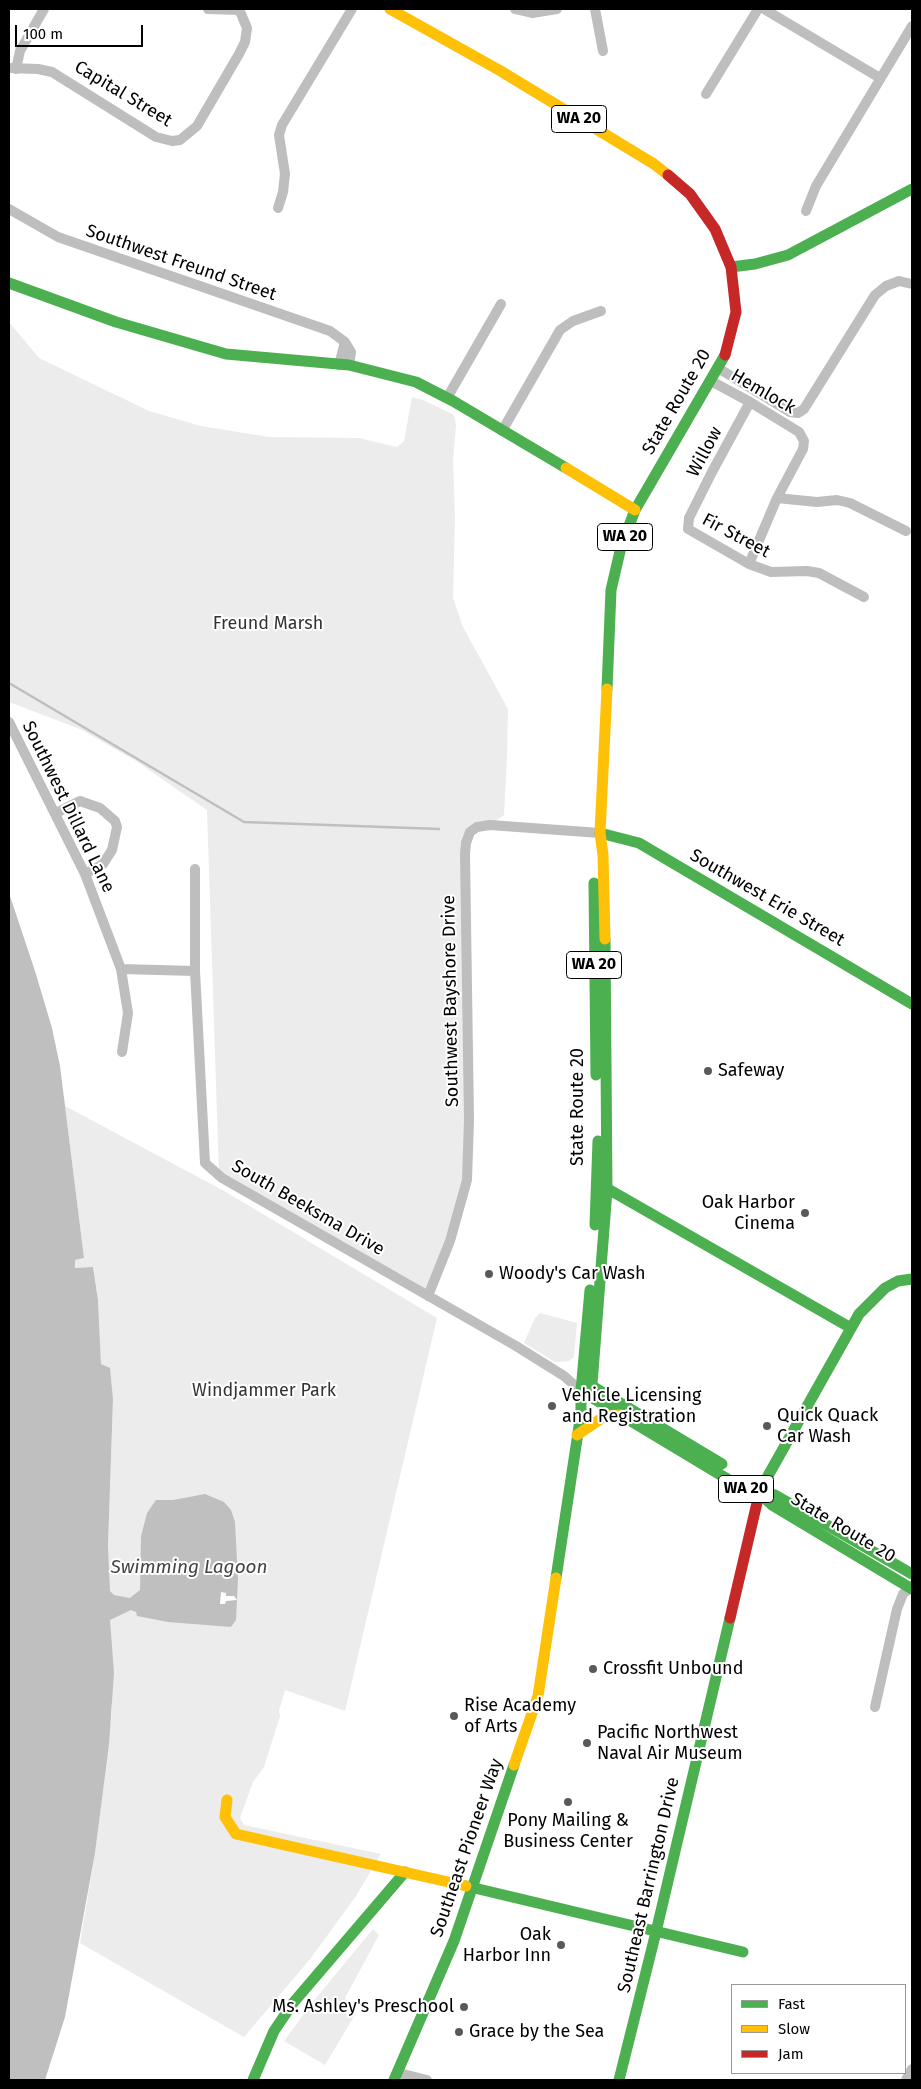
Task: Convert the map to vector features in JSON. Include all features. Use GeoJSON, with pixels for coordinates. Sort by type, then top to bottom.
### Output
{"type":"FeatureCollection","features":[{"type":"Feature","properties":{"kind":"main road","name":"State Route 20"},"geometry":{"type":"LineString","coordinates":[[397,11],[499,70],[654,164],[671,177],[690,194],[715,229],[731,267],[736,312],[725,355],[635,510],[621,547],[611,590],[600,832],[603,855],[606,988],[607,1190]]}},
{"type":"Feature","properties":{"kind":"main road"},"geometry":{"type":"LineString","coordinates":[[731,267],[754,264],[788,254],[912,188]]}},
{"type":"Feature","properties":{"kind":"main road"},"geometry":{"type":"LineString","coordinates":[[9,283],[116,322],[226,354],[288,362],[344,365],[416,382],[447,398],[635,510]]}},
{"type":"Feature","properties":{"kind":"main road","name":"State Route 20"},"geometry":{"type":"LineString","coordinates":[[587,1389],[598,1137],[594,873],[595,853],[600,832]]}},
{"type":"Feature","properties":{"kind":"main road","name":"Southwest Erie Street"},"geometry":{"type":"LineString","coordinates":[[600,832],[639,843],[912,1004]]}},
{"type":"Feature","properties":{"kind":"main road"},"geometry":{"type":"LineString","coordinates":[[596,1178],[602,1187],[607,1190],[851,1328]]}},
{"type":"Feature","properties":{"kind":"main road","name":"WA 20"},"geometry":{"type":"LineString","coordinates":[[587,1389],[607,1190]]}},
{"type":"Feature","properties":{"kind":"main road","name":"Southeast Barrington Drive"},"geometry":{"type":"LineString","coordinates":[[619,2080],[656,1932],[759,1492],[859,1314],[876,1296],[898,1281],[912,1279]]}},
{"type":"Feature","properties":{"kind":"main road","name":"State Route 20"},"geometry":{"type":"LineString","coordinates":[[587,1389],[620,1415],[734,1483],[746,1489],[775,1495],[912,1574]]}},
{"type":"Feature","properties":{"kind":"main road","name":"State Route 20"},"geometry":{"type":"LineString","coordinates":[[587,1389],[750,1481],[772,1505],[911,1588]]}},
{"type":"Feature","properties":{"kind":"main road","name":"Southeast Pioneer Way"},"geometry":{"type":"LineString","coordinates":[[397,2077],[454,1941],[542,1681],[577,1435],[587,1389]]}},
{"type":"Feature","properties":{"kind":"main road"},"geometry":{"type":"LineString","coordinates":[[577,1435],[605,1416],[620,1415]]}},
{"type":"Feature","properties":{"kind":"main road"},"geometry":{"type":"LineString","coordinates":[[227,1800],[225,1817],[236,1834],[472,1887],[744,1952]]}},
{"type":"Feature","properties":{"kind":"main road"},"geometry":{"type":"LineString","coordinates":[[253,2080],[274,2031],[293,2003],[404,1872]]}},
{"type":"Feature","properties":{"kind":"street"},"geometry":{"type":"LineString","coordinates":[[12,68],[44,9]]}},
{"type":"Feature","properties":{"kind":"street"},"geometry":{"type":"LineString","coordinates":[[208,9],[239,9]]}},
{"type":"Feature","properties":{"kind":"street","name":"Capital Street"},"geometry":{"type":"LineString","coordinates":[[12,68],[38,69],[52,72],[156,137],[172,141],[180,140],[197,126],[245,42],[247,28],[239,9]]}},
{"type":"Feature","properties":{"kind":"street"},"geometry":{"type":"LineString","coordinates":[[278,208],[283,192],[285,174],[278,135],[282,125],[352,9]]}},
{"type":"Feature","properties":{"kind":"street"},"geometry":{"type":"LineString","coordinates":[[515,9],[532,13],[557,9]]}},
{"type":"Feature","properties":{"kind":"street"},"geometry":{"type":"LineString","coordinates":[[595,9],[603,51]]}},
{"type":"Feature","properties":{"kind":"street"},"geometry":{"type":"LineString","coordinates":[[706,94],[758,9]]}},
{"type":"Feature","properties":{"kind":"street"},"geometry":{"type":"LineString","coordinates":[[764,9],[880,78]]}},
{"type":"Feature","properties":{"kind":"street"},"geometry":{"type":"LineString","coordinates":[[806,211],[816,186],[912,26]]}},
{"type":"Feature","properties":{"kind":"street","name":"Southwest Freund Street"},"geometry":{"type":"LineString","coordinates":[[9,209],[58,237],[330,331],[345,342],[344,365]]}},
{"type":"Feature","properties":{"kind":"street"},"geometry":{"type":"LineString","coordinates":[[718,368],[790,412],[798,413],[804,409],[875,296],[886,286],[898,281],[912,284]]}},
{"type":"Feature","properties":{"kind":"street"},"geometry":{"type":"LineString","coordinates":[[447,398],[501,304]]}},
{"type":"Feature","properties":{"kind":"street"},"geometry":{"type":"LineString","coordinates":[[502,431],[560,330],[573,321],[601,311]]}},
{"type":"Feature","properties":{"kind":"street","name":"Hemlock"},"geometry":{"type":"LineString","coordinates":[[710,381],[750,402],[799,432],[804,441],[803,449],[777,498]]}},
{"type":"Feature","properties":{"kind":"street","name":"Willow"},"geometry":{"type":"LineString","coordinates":[[689,518],[750,402]]}},
{"type":"Feature","properties":{"kind":"street"},"geometry":{"type":"LineString","coordinates":[[749,564],[777,498],[818,502],[837,500],[850,503],[906,531]]}},
{"type":"Feature","properties":{"kind":"street","name":"Fir Street"},"geometry":{"type":"LineString","coordinates":[[689,518],[688,529],[691,532],[749,564],[771,572],[807,571],[819,573],[864,597]]}},
{"type":"Feature","properties":{"kind":"street","name":"Southwest Dillard Lane"},"geometry":{"type":"LineString","coordinates":[[9,722],[85,874],[121,969],[128,1013],[122,1052]]}},
{"type":"Feature","properties":{"kind":"street"},"geometry":{"type":"LineString","coordinates":[[56,813],[80,801],[100,808],[115,821],[117,827],[112,850],[103,864],[85,874]]}},
{"type":"Feature","properties":{"kind":"street","name":"Southwest Bayshore Drive"},"geometry":{"type":"LineString","coordinates":[[428,1296],[450,1241],[467,1180],[469,1120],[465,854],[470,832],[477,827],[490,825],[600,832]]}},
{"type":"Feature","properties":{"kind":"street","name":"South Beeksma Drive"},"geometry":{"type":"LineString","coordinates":[[196,869],[195,971],[205,1163],[222,1178],[587,1389]]}},
{"type":"Feature","properties":{"kind":"street"},"geometry":{"type":"LineString","coordinates":[[121,969],[195,971]]}},
{"type":"Feature","properties":{"kind":"street"},"geometry":{"type":"LineString","coordinates":[[875,1707],[897,1609],[903,1594],[911,1588]]}},
{"type":"Feature","properties":{"kind":"street"},"geometry":{"type":"LineString","coordinates":[[906,2080],[912,2069]]}},
{"type":"Feature","properties":{"kind":"street"},"geometry":{"type":"LineString","coordinates":[[397,2077],[427,2080]]}},
{"type":"Feature","properties":{"kind":"green space","name":"Freund Marsh"},"geometry":{"type":"Polygon","coordinates":[[[9,322],[39,358],[149,411],[201,426],[269,437],[359,438],[397,447],[404,441],[412,397],[423,400],[454,415],[456,425],[453,461],[455,517],[453,598],[463,627],[508,709],[507,758],[504,815],[490,825],[470,832],[467,1180],[428,1296],[219,1175],[207,810],[136,761],[80,729],[9,702],[9,322]]]}},
{"type":"Feature","properties":{"kind":"green space","name":"Windjammer Park"},"geometry":{"type":"Polygon","coordinates":[[[65,1106],[226,1192],[437,1318],[345,1711],[285,1690],[279,1711],[280,1716],[264,1767],[253,1782],[240,1818],[244,1825],[381,1854],[356,1896],[311,1958],[244,2037],[80,1943],[95,1853],[112,1710],[108,1546],[113,1399],[110,1369],[101,1364],[98,1300],[93,1267],[75,1268],[75,1260],[84,1258],[65,1106]]]}},
{"type":"Feature","properties":{"kind":"green space"},"geometry":{"type":"Polygon","coordinates":[[[540,1313],[577,1323],[574,1357],[569,1361],[555,1362],[524,1343],[535,1318],[540,1313]]]}},
{"type":"Feature","properties":{"kind":"green space"},"geometry":{"type":"Polygon","coordinates":[[[373,1929],[379,1935],[345,1998],[356,2013],[325,2065],[284,2041],[312,2003],[373,1929]]]}},
{"type":"Feature","properties":{"kind":"water","name":"Swimming Lagoon"},"geometry":{"type":"Polygon","coordinates":[[[9,893],[52,1028],[60,1066],[84,1258],[75,1260],[75,1268],[93,1267],[98,1300],[101,1364],[110,1368],[113,1399],[108,1546],[110,1591],[114,1595],[130,1598],[140,1590],[141,1536],[147,1513],[156,1500],[173,1500],[205,1494],[224,1502],[231,1510],[235,1522],[238,1579],[236,1620],[231,1627],[168,1622],[137,1616],[136,1612],[131,1610],[110,1620],[114,1673],[109,1744],[95,1853],[65,2017],[45,2080],[9,2080],[9,893]]]}},
{"type":"Feature","properties":{"kind":"pier"},"geometry":{"type":"Polygon","coordinates":[[[221,1592],[226,1593],[226,1596],[234,1596],[237,1600],[226,1601],[225,1604],[220,1604],[221,1592]]]}},
{"type":"Feature","properties":{"kind":"waterway"},"geometry":{"type":"LineString","coordinates":[[9,683],[244,822],[439,829]]}},
{"type":"Feature","properties":{"kind":"traffic: fast"},"geometry":{"type":"LineString","coordinates":[[731,267],[755,264],[788,255],[912,189]]}},
{"type":"Feature","properties":{"kind":"traffic: fast"},"geometry":{"type":"LineString","coordinates":[[9,283],[116,322],[226,354],[349,365],[416,382],[453,401],[566,468]]}},
{"type":"Feature","properties":{"kind":"traffic: fast"},"geometry":{"type":"LineString","coordinates":[[607,689],[611,590],[621,547],[635,510],[725,355]]}},
{"type":"Feature","properties":{"kind":"traffic: fast"},"geometry":{"type":"LineString","coordinates":[[600,833],[639,843],[912,1004]]}},
{"type":"Feature","properties":{"kind":"traffic: fast"},"geometry":{"type":"LineString","coordinates":[[594,883],[596,1075]]}},
{"type":"Feature","properties":{"kind":"traffic: fast"},"geometry":{"type":"LineString","coordinates":[[591,1397],[607,1190],[605,939]]}},
{"type":"Feature","properties":{"kind":"traffic: fast"},"geometry":{"type":"LineString","coordinates":[[595,1225],[598,1141]]}},
{"type":"Feature","properties":{"kind":"traffic: fast"},"geometry":{"type":"LineString","coordinates":[[601,1185],[851,1328]]}},
{"type":"Feature","properties":{"kind":"traffic: fast"},"geometry":{"type":"LineString","coordinates":[[760,1490],[859,1314],[885,1288],[898,1281],[912,1279]]}},
{"type":"Feature","properties":{"kind":"traffic: fast"},"geometry":{"type":"LineString","coordinates":[[590,1290],[581,1391],[734,1483],[759,1493],[772,1505],[912,1589]]}},
{"type":"Feature","properties":{"kind":"traffic: fast"},"geometry":{"type":"LineString","coordinates":[[592,1386],[722,1464]]}},
{"type":"Feature","properties":{"kind":"traffic: fast"},"geometry":{"type":"LineString","coordinates":[[556,1578],[581,1413],[581,1391]]}},
{"type":"Feature","properties":{"kind":"traffic: fast"},"geometry":{"type":"LineString","coordinates":[[767,1494],[775,1495],[912,1574]]}},
{"type":"Feature","properties":{"kind":"traffic: fast"},"geometry":{"type":"LineString","coordinates":[[619,2080],[730,1618]]}},
{"type":"Feature","properties":{"kind":"traffic: fast"},"geometry":{"type":"LineString","coordinates":[[394,2080],[454,1941],[514,1765]]}},
{"type":"Feature","properties":{"kind":"traffic: fast"},"geometry":{"type":"LineString","coordinates":[[253,2080],[274,2031],[293,2003],[405,1872]]}},
{"type":"Feature","properties":{"kind":"traffic: fast"},"geometry":{"type":"LineString","coordinates":[[466,1886],[743,1952]]}},
{"type":"Feature","properties":{"kind":"traffic: slow"},"geometry":{"type":"LineString","coordinates":[[390,9],[499,70],[654,164],[668,175]]}},
{"type":"Feature","properties":{"kind":"traffic: slow"},"geometry":{"type":"LineString","coordinates":[[566,468],[635,510]]}},
{"type":"Feature","properties":{"kind":"traffic: slow"},"geometry":{"type":"LineString","coordinates":[[605,939],[603,855],[600,833],[607,689]]}},
{"type":"Feature","properties":{"kind":"traffic: slow"},"geometry":{"type":"LineString","coordinates":[[577,1435],[605,1416],[620,1415]]}},
{"type":"Feature","properties":{"kind":"traffic: slow"},"geometry":{"type":"LineString","coordinates":[[514,1765],[538,1696],[556,1578]]}},
{"type":"Feature","properties":{"kind":"traffic: slow"},"geometry":{"type":"LineString","coordinates":[[227,1800],[225,1817],[236,1834],[466,1886]]}},
{"type":"Feature","properties":{"kind":"traffic: jam"},"geometry":{"type":"LineString","coordinates":[[668,175],[690,194],[715,229],[731,267],[736,312],[725,355]]}},
{"type":"Feature","properties":{"kind":"traffic: jam"},"geometry":{"type":"LineString","coordinates":[[730,1618],[760,1490]]}},
{"type":"Feature","properties":{"kind":"place","name":"Safeway"},"geometry":{"type":"Point","coordinates":[708,1071]}},
{"type":"Feature","properties":{"kind":"place","name":"Oak Harbor Cinema"},"geometry":{"type":"Point","coordinates":[805,1213]}},
{"type":"Feature","properties":{"kind":"place","name":"Woody's Car Wash"},"geometry":{"type":"Point","coordinates":[489,1274]}},
{"type":"Feature","properties":{"kind":"place","name":"Vehicle Licensing and Registration"},"geometry":{"type":"Point","coordinates":[552,1406]}},
{"type":"Feature","properties":{"kind":"place","name":"Quick Quack Car Wash"},"geometry":{"type":"Point","coordinates":[767,1426]}},
{"type":"Feature","properties":{"kind":"place","name":"Crossfit Unbound"},"geometry":{"type":"Point","coordinates":[593,1669]}},
{"type":"Feature","properties":{"kind":"place","name":"Rise Academy of Arts"},"geometry":{"type":"Point","coordinates":[454,1716]}},
{"type":"Feature","properties":{"kind":"place","name":"Pacific Northwest Naval Air Museum"},"geometry":{"type":"Point","coordinates":[587,1743]}},
{"type":"Feature","properties":{"kind":"place","name":"Pony Mailing & Business Center"},"geometry":{"type":"Point","coordinates":[568,1802]}},
{"type":"Feature","properties":{"kind":"place","name":"Oak Harbor Inn"},"geometry":{"type":"Point","coordinates":[561,1945]}},
{"type":"Feature","properties":{"kind":"place","name":"Ms. Ashley's Preschool"},"geometry":{"type":"Point","coordinates":[464,2007]}},
{"type":"Feature","properties":{"kind":"place","name":"Grace by the Sea"},"geometry":{"type":"Point","coordinates":[459,2032]}}]}
